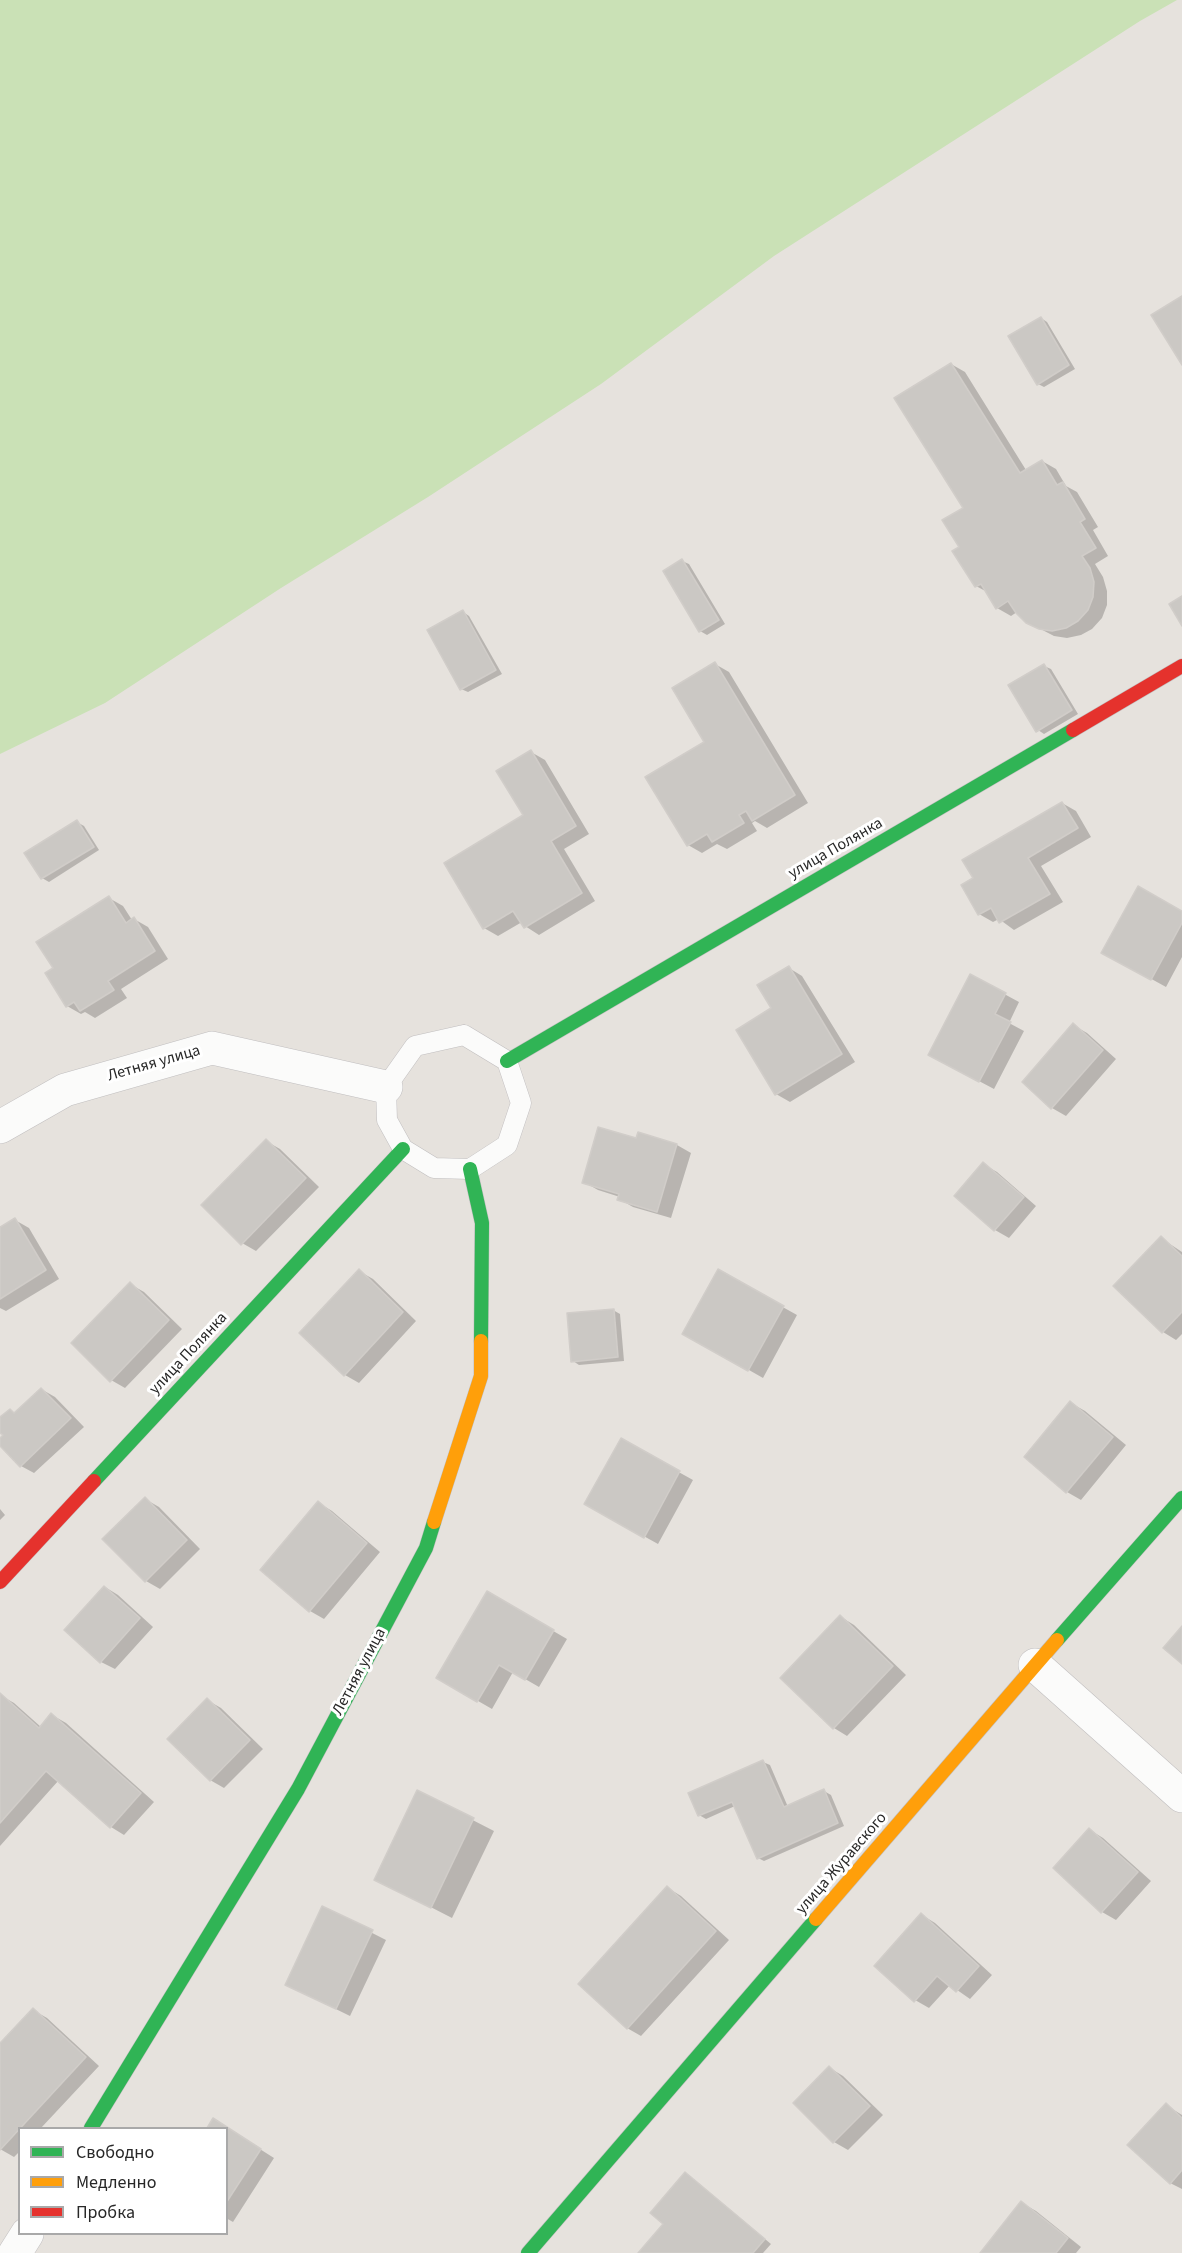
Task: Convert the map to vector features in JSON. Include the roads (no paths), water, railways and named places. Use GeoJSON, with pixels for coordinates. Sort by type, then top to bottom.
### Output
{"type":"FeatureCollection","features":[{"type":"Feature","properties":{"kind":"street","name":"улица Полянка"},"geometry":{"type":"LineString","coordinates":[[507,1061],[1182,666]]}},
{"type":"Feature","properties":{"kind":"street","name":"Летняя улица"},"geometry":{"type":"LineString","coordinates":[[0,1127],[66,1090],[212,1048],[386,1088]]}},
{"type":"Feature","properties":{"kind":"street","name":"улица Полянка"},"geometry":{"type":"LineString","coordinates":[[0,1581],[403,1149]]}},
{"type":"Feature","properties":{"kind":"street","name":"Летняя улица"},"geometry":{"type":"LineString","coordinates":[[92,2127],[298,1789],[426,1548],[481,1376],[482,1223],[470,1169]]}},
{"type":"Feature","properties":{"kind":"street","name":"улица Журавского"},"geometry":{"type":"LineString","coordinates":[[528,2253],[1182,1498]]}},
{"type":"Feature","properties":{"kind":"street"},"geometry":{"type":"LineString","coordinates":[[1035,1665],[1182,1796]]}},
{"type":"Feature","properties":{"kind":"street"},"geometry":{"type":"LineString","coordinates":[[15,2253],[26,2235]]}},
{"type":"Feature","properties":{"kind":"lane"},"geometry":{"type":"LineString","coordinates":[[464,1035],[507,1061],[521,1103],[507,1145],[470,1169],[434,1168],[403,1149],[387,1120],[386,1088],[415,1046],[464,1035]]}}]}
